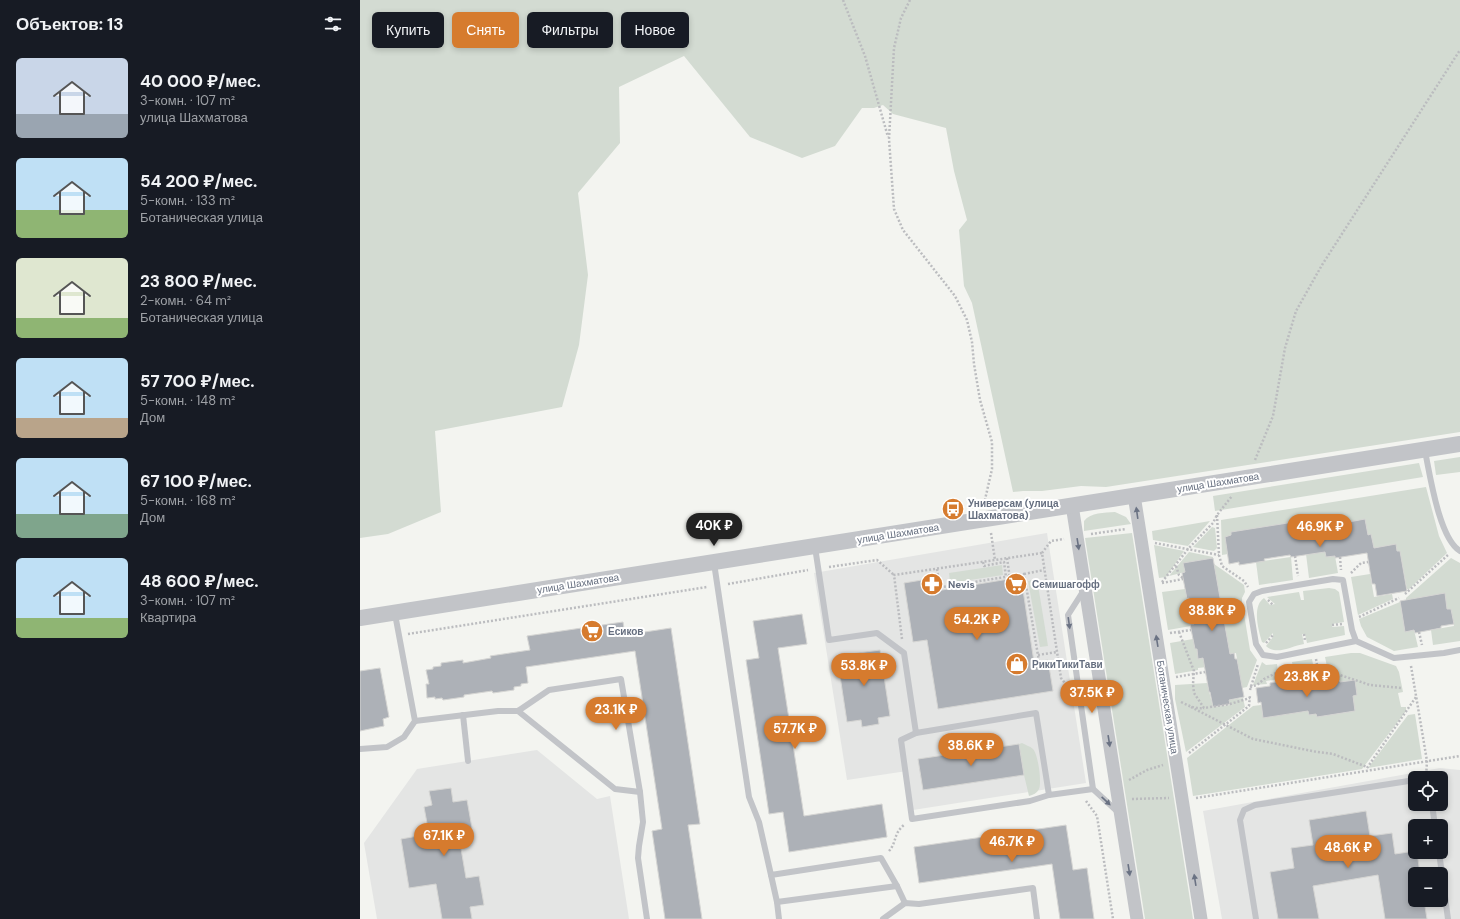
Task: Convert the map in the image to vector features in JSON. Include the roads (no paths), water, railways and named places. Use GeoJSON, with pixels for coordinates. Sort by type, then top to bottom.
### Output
{"type":"FeatureCollection","features":[{"type":"Feature","properties":{"kind":"street","name":"улица Шахматова"},"geometry":{"type":"LineString","coordinates":[[360,618],[1460,444]]}},
{"type":"Feature","properties":{"kind":"street","name":"Ботаническая улица"},"geometry":{"type":"LineString","coordinates":[[1134,496],[1201,919]]}},
{"type":"Feature","properties":{"kind":"street"},"geometry":{"type":"LineString","coordinates":[[1072,505],[1137,919]]}},
{"type":"Feature","properties":{"kind":"lane"},"geometry":{"type":"LineString","coordinates":[[1425,449],[1431,481],[1445,533],[1458,550]]}},
{"type":"Feature","properties":{"kind":"lane"},"geometry":{"type":"LineString","coordinates":[[814,546],[829,640],[877,633],[904,653],[916,733]]}},
{"type":"Feature","properties":{"kind":"lane"},"geometry":{"type":"LineString","coordinates":[[714,562],[749,797],[759,822],[777,902],[779,919]]}},
{"type":"Feature","properties":{"kind":"lane"},"geometry":{"type":"LineString","coordinates":[[1356,641],[1350,621],[1343,580],[1333,579],[1262,591],[1254,594],[1249,602],[1256,644],[1263,655],[1277,657],[1356,641],[1394,658],[1460,650]]}},
{"type":"Feature","properties":{"kind":"lane"},"geometry":{"type":"LineString","coordinates":[[1085,589],[1068,615],[1093,789],[1120,815]]}},
{"type":"Feature","properties":{"kind":"lane"},"geometry":{"type":"LineString","coordinates":[[360,749],[387,747],[404,737],[415,721],[395,612]]}},
{"type":"Feature","properties":{"kind":"lane"},"geometry":{"type":"LineString","coordinates":[[415,721],[498,711],[518,711],[549,690],[621,679],[640,792],[643,822],[638,858],[648,919]]}},
{"type":"Feature","properties":{"kind":"lane"},"geometry":{"type":"LineString","coordinates":[[518,711],[615,789],[640,792]]}},
{"type":"Feature","properties":{"kind":"lane"},"geometry":{"type":"LineString","coordinates":[[1049,795],[1036,713],[916,733],[901,740],[912,819],[1030,801],[1049,795],[1093,789]]}},
{"type":"Feature","properties":{"kind":"lane"},"geometry":{"type":"LineString","coordinates":[[463,715],[468,761]]}},
{"type":"Feature","properties":{"kind":"lane"},"geometry":{"type":"LineString","coordinates":[[1256,919],[1240,820],[1244,810],[1255,805],[1408,781]]}},
{"type":"Feature","properties":{"kind":"lane"},"geometry":{"type":"LineString","coordinates":[[770,875],[881,858],[905,903]]}},
{"type":"Feature","properties":{"kind":"lane"},"geometry":{"type":"LineString","coordinates":[[1440,859],[1448,919]]}},
{"type":"Feature","properties":{"kind":"lane"},"geometry":{"type":"LineString","coordinates":[[777,902],[897,886]]}},
{"type":"Feature","properties":{"kind":"lane"},"geometry":{"type":"LineString","coordinates":[[883,919],[905,903],[919,904],[1033,888],[1037,919]]}},
{"type":"Feature","properties":{"kind":"place","name":"Универсам (улица Шахматова)"},"geometry":{"type":"Point","coordinates":[953,509]}},
{"type":"Feature","properties":{"kind":"place","name":"Nevis"},"geometry":{"type":"Point","coordinates":[932,584]}},
{"type":"Feature","properties":{"kind":"place","name":"Семишагофф"},"geometry":{"type":"Point","coordinates":[1016,584]}},
{"type":"Feature","properties":{"kind":"place","name":"Есиков"},"geometry":{"type":"Point","coordinates":[592,631]}},
{"type":"Feature","properties":{"kind":"place","name":"РикиТикиТави"},"geometry":{"type":"Point","coordinates":[1017,664]}}]}
